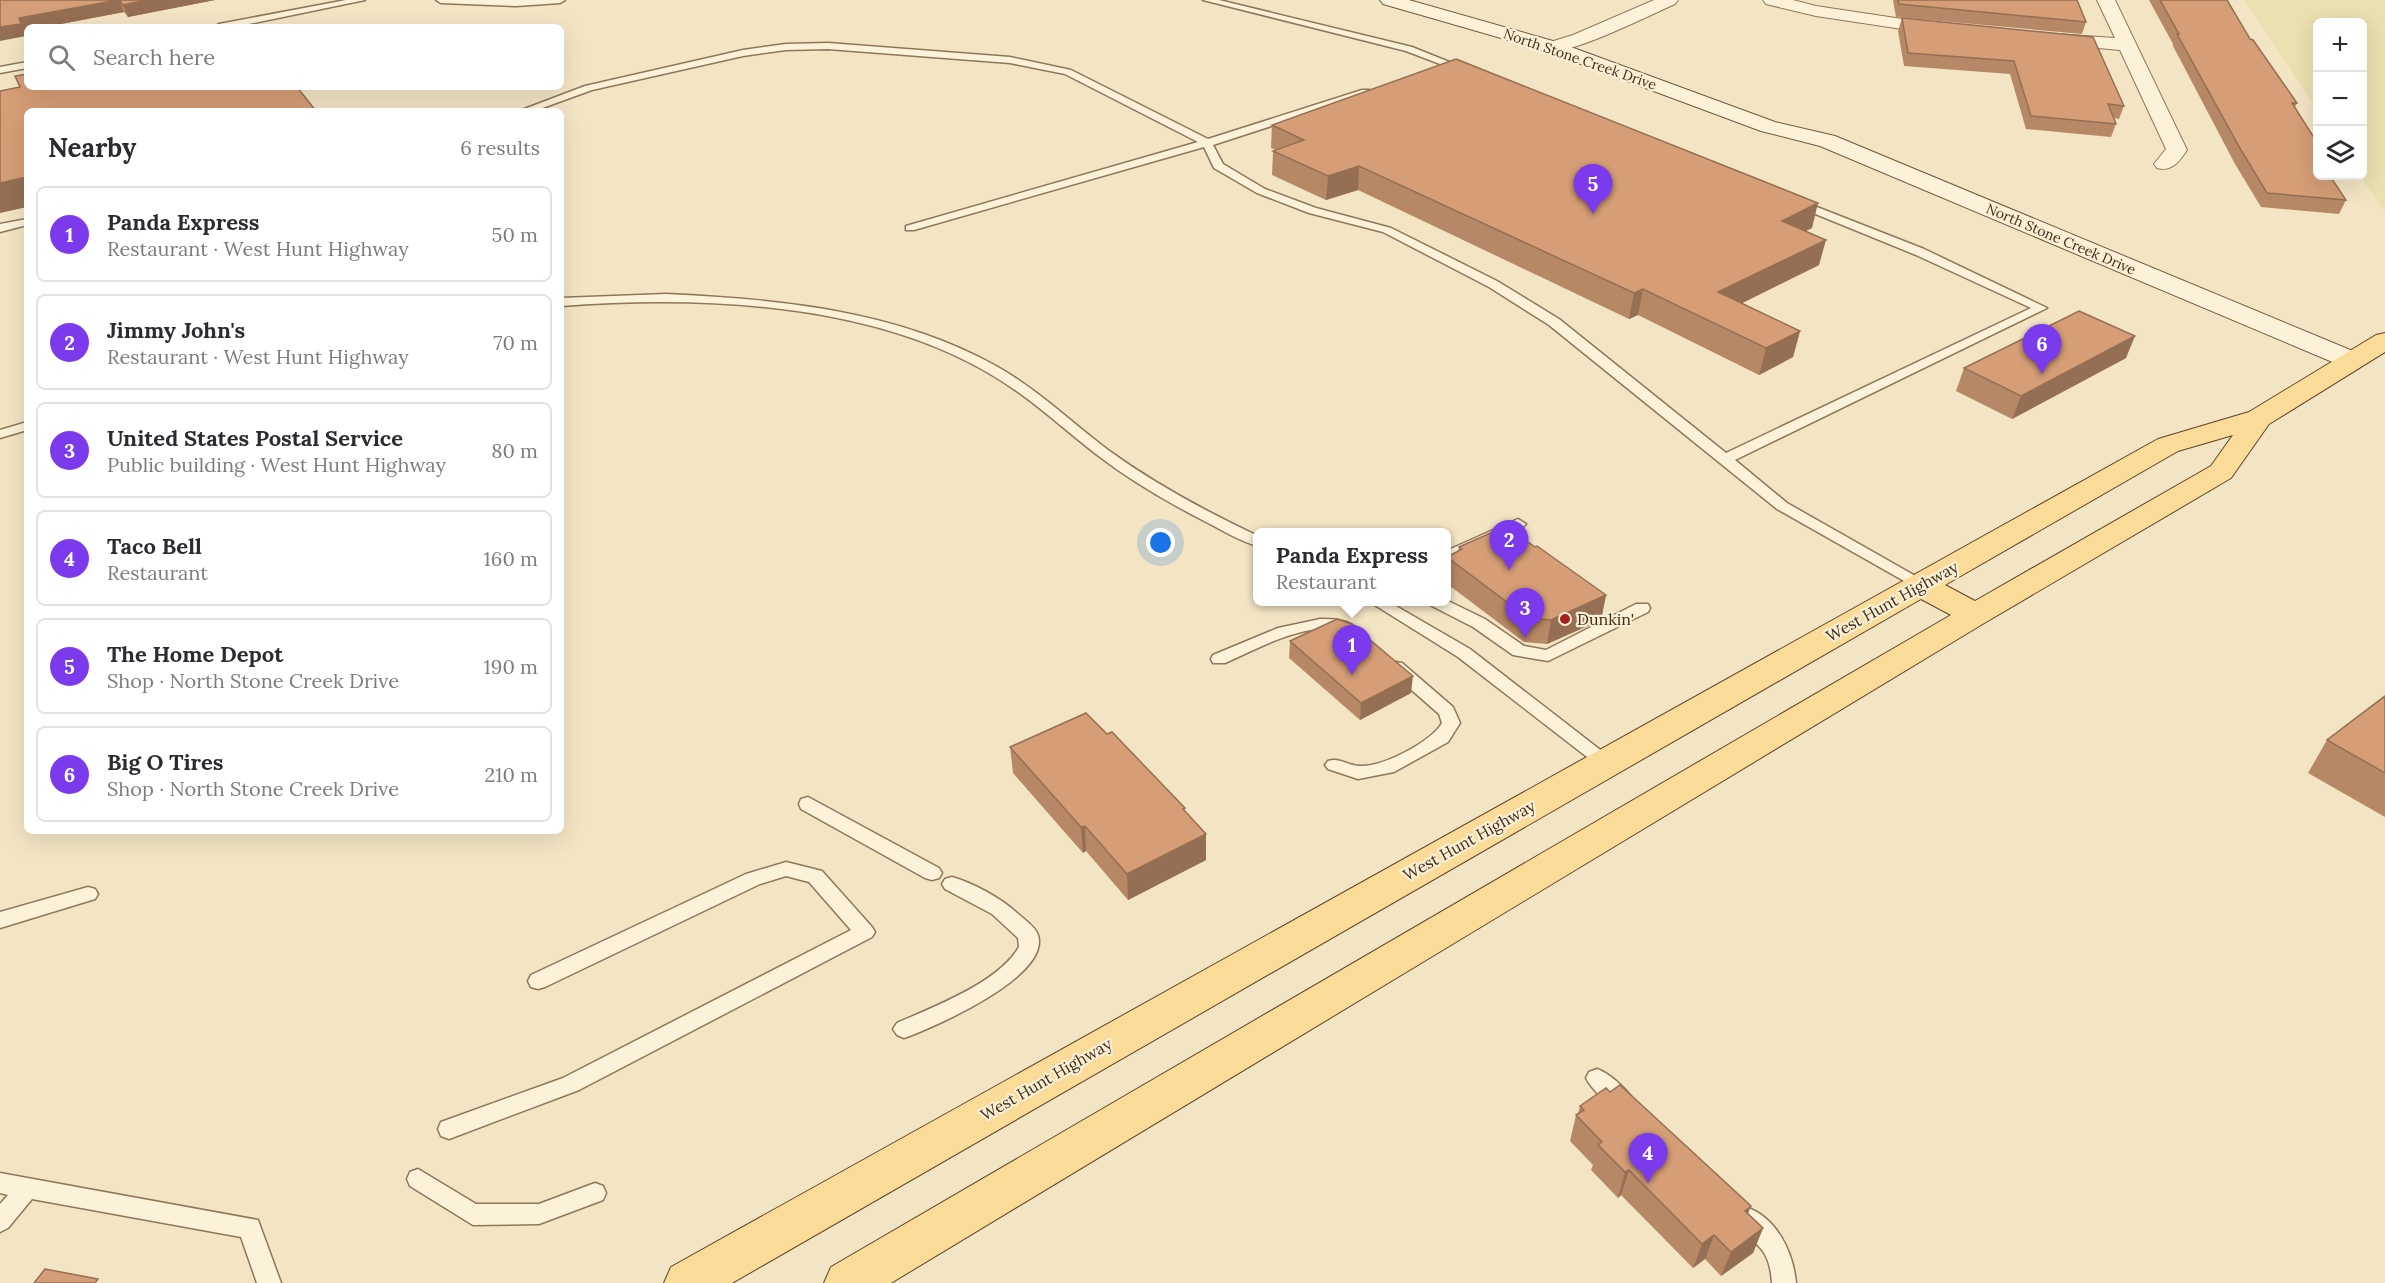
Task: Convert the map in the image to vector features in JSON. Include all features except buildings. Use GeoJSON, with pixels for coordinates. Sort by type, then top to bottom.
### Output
{"type":"FeatureCollection","features":[{"type":"Feature","properties":{"kind":"main road","name":"West Hunt Highway"},"geometry":{"type":"LineString","coordinates":[[688,1283],[2168,445],[2259,418],[2385,341]]}},
{"type":"Feature","properties":{"kind":"main road","name":"West Hunt Highway"},"geometry":{"type":"LineString","coordinates":[[848,1283],[1975,615],[2221,472],[2259,418]]}},
{"type":"Feature","properties":{"kind":"main road"},"geometry":{"type":"LineString","coordinates":[[1920,585],[1975,615]]}},
{"type":"Feature","properties":{"kind":"street","name":"North Stone Creek Drive"},"geometry":{"type":"LineString","coordinates":[[1389,0],[1553,47],[1768,127],[1827,141],[2351,360]]}},
{"type":"Feature","properties":{"kind":"street"},"geometry":{"type":"LineString","coordinates":[[1553,47],[1579,39],[1669,0]]}},
{"type":"Feature","properties":{"kind":"street"},"geometry":{"type":"LineString","coordinates":[[1772,0],[1854,9],[1959,31]]}},
{"type":"Feature","properties":{"kind":"street"},"geometry":{"type":"LineString","coordinates":[[2106,0],[2177,150],[2164,164]]}},
{"type":"Feature","properties":{"kind":"street"},"geometry":{"type":"LineString","coordinates":[[2040,38],[2128,45]]}},
{"type":"Feature","properties":{"kind":"street","name":"North Stone Creek Drive"},"geometry":{"type":"LineString","coordinates":[[1768,127],[1802,148],[2329,375]]}},
{"type":"Feature","properties":{"kind":"lane"},"geometry":{"type":"LineString","coordinates":[[235,24],[360,0]]}},
{"type":"Feature","properties":{"kind":"lane"},"geometry":{"type":"LineString","coordinates":[[441,0],[516,3],[560,0]]}},
{"type":"Feature","properties":{"kind":"lane"},"geometry":{"type":"LineString","coordinates":[[1208,0],[1409,49],[1472,74]]}},
{"type":"Feature","properties":{"kind":"lane"},"geometry":{"type":"LineString","coordinates":[[532,108],[589,88],[686,65],[786,47],[828,46],[1010,60],[1049,67],[1095,84],[1207,143],[1218,166],[1261,191],[1313,211],[1387,230],[1493,284],[1554,322],[1782,506],[1920,585]]}},
{"type":"Feature","properties":{"kind":"lane"},"geometry":{"type":"LineString","coordinates":[[1428,72],[1450,65]]}},
{"type":"Feature","properties":{"kind":"lane"},"geometry":{"type":"LineString","coordinates":[[0,70],[24,66]]}},
{"type":"Feature","properties":{"kind":"lane"},"geometry":{"type":"LineString","coordinates":[[910,228],[1207,143],[1373,90]]}},
{"type":"Feature","properties":{"kind":"lane"},"geometry":{"type":"LineString","coordinates":[[1725,459],[2041,308],[1920,252],[1778,196]]}},
{"type":"Feature","properties":{"kind":"lane"},"geometry":{"type":"LineString","coordinates":[[0,228],[24,223]]}},
{"type":"Feature","properties":{"kind":"lane"},"geometry":{"type":"LineString","coordinates":[[564,302],[614,298],[666,298],[762,305],[856,319],[930,340],[988,367],[1039,400],[1119,465],[1253,540]]}},
{"type":"Feature","properties":{"kind":"lane"},"geometry":{"type":"LineString","coordinates":[[0,434],[24,427]]}},
{"type":"Feature","properties":{"kind":"lane"},"geometry":{"type":"LineString","coordinates":[[1451,555],[1518,524]]}},
{"type":"Feature","properties":{"kind":"lane"},"geometry":{"type":"LineString","coordinates":[[1385,606],[1464,653],[1606,763]]}},
{"type":"Feature","properties":{"kind":"lane"},"geometry":{"type":"LineString","coordinates":[[1446,606],[1479,623],[1519,651],[1548,656],[1642,608]]}},
{"type":"Feature","properties":{"kind":"lane"},"geometry":{"type":"LineString","coordinates":[[1219,660],[1307,625],[1328,623],[1344,627],[1365,642]]}},
{"type":"Feature","properties":{"kind":"lane"},"geometry":{"type":"LineString","coordinates":[[1334,765],[1358,773],[1388,768],[1442,738],[1451,723],[1448,711],[1382,656]]}},
{"type":"Feature","properties":{"kind":"lane"},"geometry":{"type":"LineString","coordinates":[[808,804],[932,873]]}},
{"type":"Feature","properties":{"kind":"lane"},"geometry":{"type":"LineString","coordinates":[[449,1129],[571,1084],[865,932],[815,876],[786,869],[753,879],[538,981]]}},
{"type":"Feature","properties":{"kind":"lane"},"geometry":{"type":"LineString","coordinates":[[904,1029],[959,1005],[1017,967],[1029,948],[1028,934],[999,909],[952,884]]}},
{"type":"Feature","properties":{"kind":"lane"},"geometry":{"type":"LineString","coordinates":[[0,920],[88,894]]}},
{"type":"Feature","properties":{"kind":"lane"},"geometry":{"type":"LineString","coordinates":[[1597,1078],[1639,1118]]}},
{"type":"Feature","properties":{"kind":"lane"},"geometry":{"type":"LineString","coordinates":[[418,1179],[473,1215],[539,1214],[595,1192]]}},
{"type":"Feature","properties":{"kind":"lane"},"geometry":{"type":"LineString","coordinates":[[0,1183],[250,1228],[268,1283]]}},
{"type":"Feature","properties":{"kind":"lane"},"geometry":{"type":"LineString","coordinates":[[0,1221],[27,1188]]}},
{"type":"Feature","properties":{"kind":"lane"},"geometry":{"type":"LineString","coordinates":[[1733,1205],[1767,1236],[1783,1260],[1784,1283]]}},
{"type":"Feature","properties":{"kind":"shaded area"},"geometry":{"type":"Polygon","coordinates":[[[2245,0],[2385,0],[2385,213],[2363,180],[2367,180],[2367,18],[2313,18],[2313,104],[2245,0]]]}},
{"type":"Feature","properties":{"kind":"place","name":"The Home Depot"},"geometry":{"type":"Point","coordinates":[1593,214]}},
{"type":"Feature","properties":{"kind":"place","name":"Big O Tires"},"geometry":{"type":"Point","coordinates":[2042,374]}},
{"type":"Feature","properties":{"kind":"place","name":"Jimmy John's"},"geometry":{"type":"Point","coordinates":[1509,570]}},
{"type":"Feature","properties":{"kind":"place","name":"Dunkin'"},"geometry":{"type":"Point","coordinates":[1565,619]}},
{"type":"Feature","properties":{"kind":"place","name":"United States Postal Service"},"geometry":{"type":"Point","coordinates":[1525,638]}},
{"type":"Feature","properties":{"kind":"place","name":"Panda Express"},"geometry":{"type":"Point","coordinates":[1352,675]}},
{"type":"Feature","properties":{"kind":"place","name":"Taco Bell"},"geometry":{"type":"Point","coordinates":[1648,1183]}}]}
